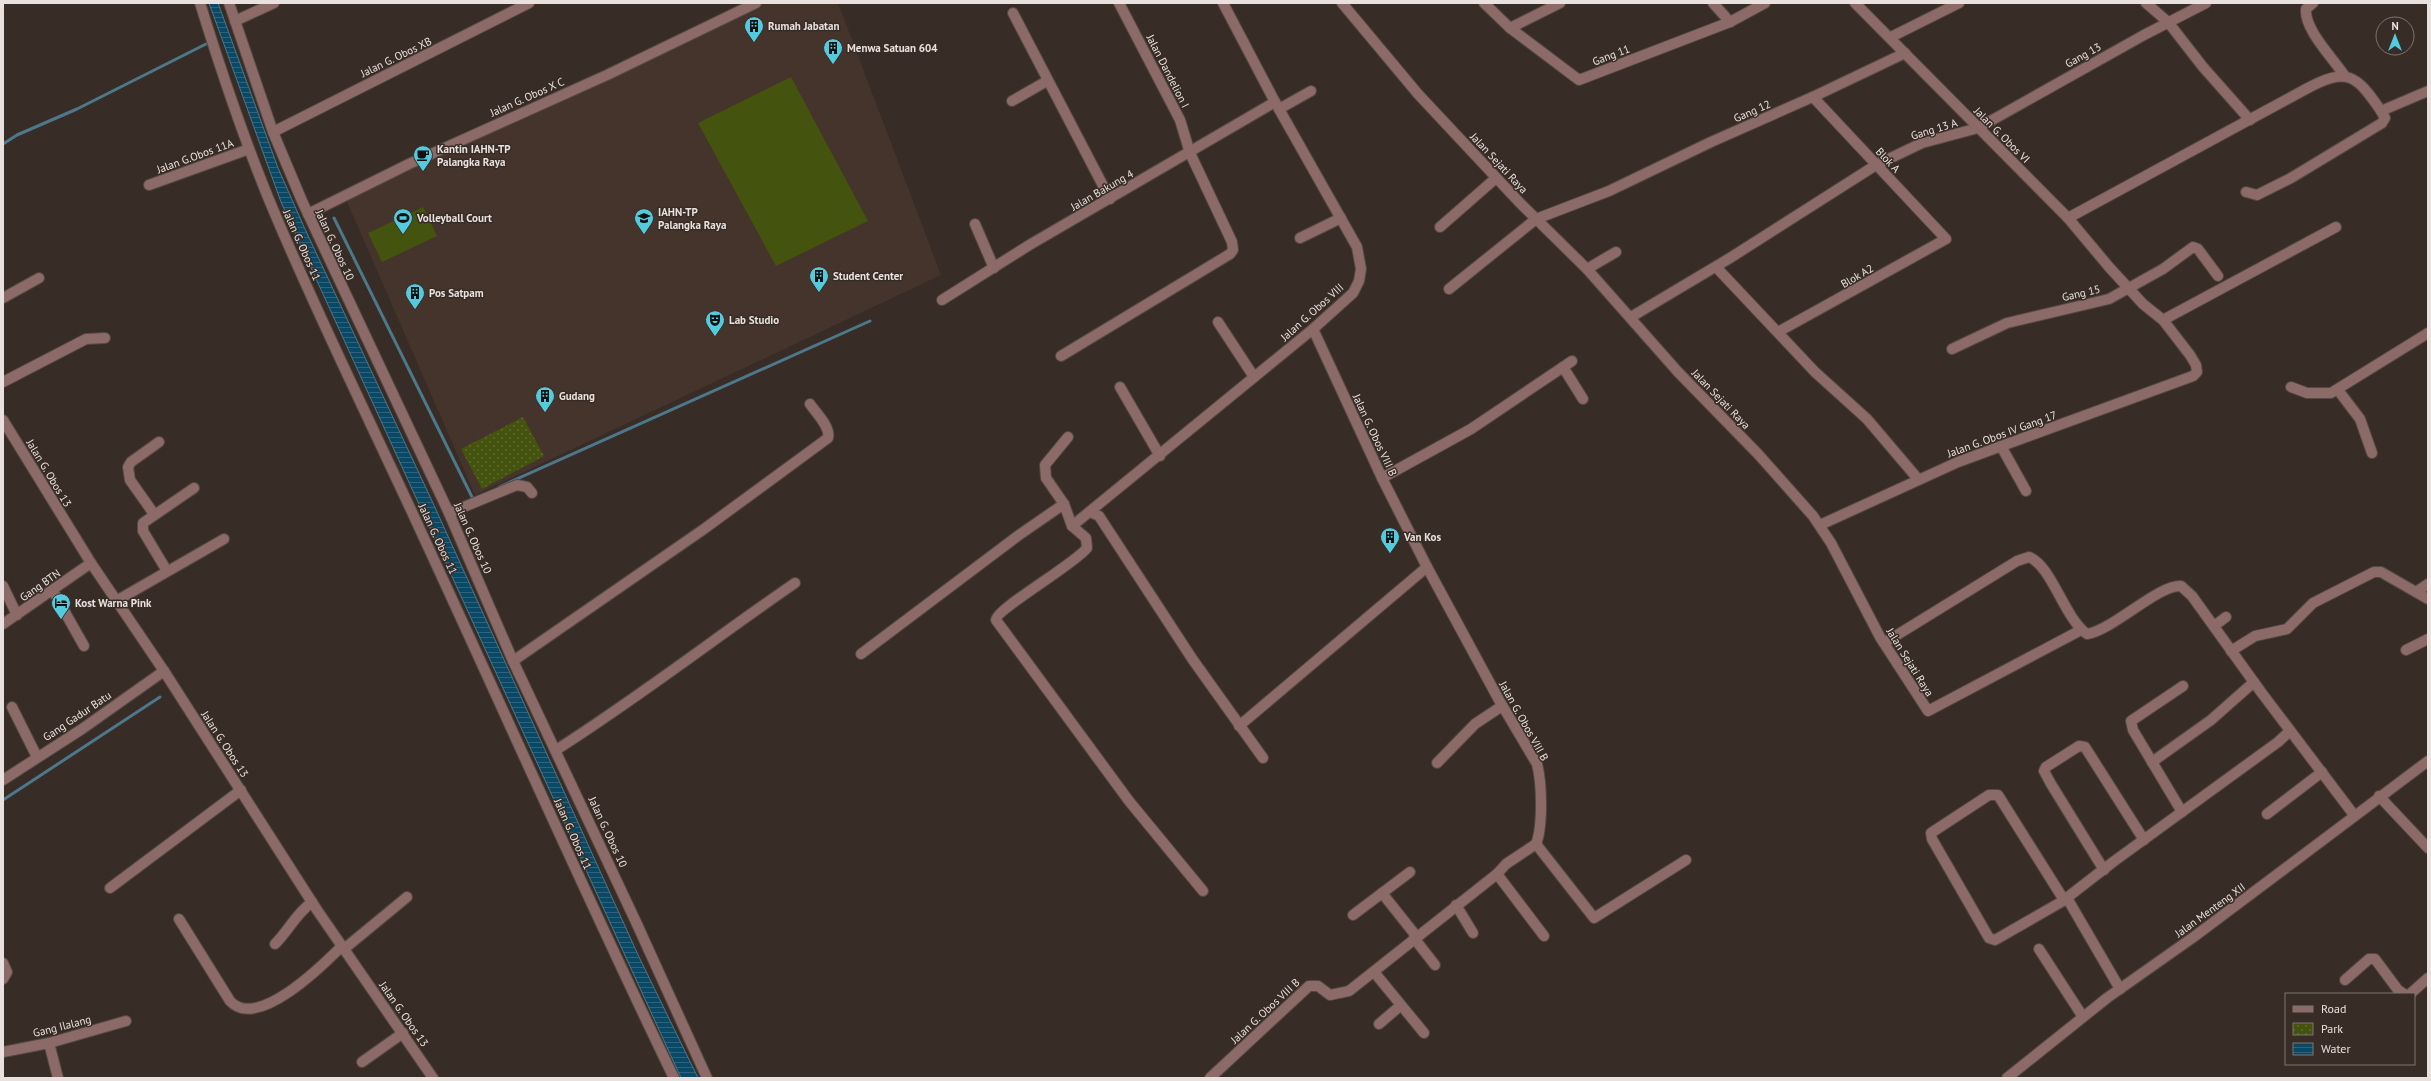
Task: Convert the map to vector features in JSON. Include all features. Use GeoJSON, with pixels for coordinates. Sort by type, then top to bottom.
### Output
{"type":"FeatureCollection","features":[{"type":"Feature","properties":{"kind":"street","name":"Jalan G. Obos 11"},"geometry":{"type":"LineString","coordinates":[[200,3],[249,149],[274,213],[340,362],[384,452],[620,967],[674,1078]]}},
{"type":"Feature","properties":{"kind":"street","name":"Jalan G. Obos 10"},"geometry":{"type":"LineString","coordinates":[[229,3],[273,132],[308,214],[449,513],[514,661],[707,1078]]}},
{"type":"Feature","properties":{"kind":"street"},"geometry":{"type":"LineString","coordinates":[[235,21],[274,3]]}},
{"type":"Feature","properties":{"kind":"street","name":"Jalan G. Obos XB"},"geometry":{"type":"LineString","coordinates":[[273,132],[529,3]]}},
{"type":"Feature","properties":{"kind":"street","name":"Jalan G. Obos X C"},"geometry":{"type":"LineString","coordinates":[[308,214],[430,154],[607,75],[756,3]]}},
{"type":"Feature","properties":{"kind":"street","name":"Jalan Dandelion I"},"geometry":{"type":"LineString","coordinates":[[1061,356],[1232,252],[1232,242],[1190,153],[1180,120],[1119,3]]}},
{"type":"Feature","properties":{"kind":"street","name":"Jalan G. Obos VIII"},"geometry":{"type":"LineString","coordinates":[[1072,526],[1160,456],[1313,329],[1353,293],[1359,281],[1361,269],[1359,253],[1341,218],[1277,105],[1223,3]]}},
{"type":"Feature","properties":{"kind":"street","name":"Jalan Sejati Raya"},"geometry":{"type":"LineString","coordinates":[[1343,3],[1418,94],[1496,178],[1587,269],[1678,372],[1758,454],[1820,525],[1884,643],[1928,711],[2081,630]]}},
{"type":"Feature","properties":{"kind":"street","name":"Gang 11"},"geometry":{"type":"LineString","coordinates":[[1484,3],[1510,28],[1579,80],[1730,22],[1765,3]]}},
{"type":"Feature","properties":{"kind":"street"},"geometry":{"type":"LineString","coordinates":[[1510,28],[1560,3]]}},
{"type":"Feature","properties":{"kind":"street"},"geometry":{"type":"LineString","coordinates":[[1713,3],[1730,22]]}},
{"type":"Feature","properties":{"kind":"street","name":"Jalan G. Obos VI"},"geometry":{"type":"LineString","coordinates":[[1855,3],[1891,37],[1978,128],[2068,218],[2128,288],[2163,320],[2193,358],[2196,365],[2196,374]]}},
{"type":"Feature","properties":{"kind":"street"},"geometry":{"type":"LineString","coordinates":[[1891,37],[1959,3]]}},
{"type":"Feature","properties":{"kind":"street"},"geometry":{"type":"LineString","coordinates":[[2146,3],[2168,22],[2203,67],[2250,120]]}},
{"type":"Feature","properties":{"kind":"street"},"geometry":{"type":"LineString","coordinates":[[2246,192],[2257,195],[2331,154],[2382,123],[2385,118],[2357,82],[2344,75],[2309,28],[2305,17],[2306,9],[2314,3]]}},
{"type":"Feature","properties":{"kind":"street","name":"Gang 13"},"geometry":{"type":"LineString","coordinates":[[1978,128],[2168,22],[2204,4]]}},
{"type":"Feature","properties":{"kind":"street"},"geometry":{"type":"LineString","coordinates":[[1013,14],[1045,78],[1110,199]]}},
{"type":"Feature","properties":{"kind":"street","name":"Gang 12"},"geometry":{"type":"LineString","coordinates":[[1449,289],[1536,219],[1608,191],[1905,53]]}},
{"type":"Feature","properties":{"kind":"street"},"geometry":{"type":"LineString","coordinates":[[2068,218],[2314,84],[2344,75]]}},
{"type":"Feature","properties":{"kind":"street"},"geometry":{"type":"LineString","coordinates":[[1012,101],[1045,78]]}},
{"type":"Feature","properties":{"kind":"street","name":"Jalan Bakung 4"},"geometry":{"type":"LineString","coordinates":[[942,300],[1031,244],[1190,153],[1277,105],[1311,91]]}},
{"type":"Feature","properties":{"kind":"street"},"geometry":{"type":"LineString","coordinates":[[2381,111],[2428,91]]}},
{"type":"Feature","properties":{"kind":"street","name":"Blok A"},"geometry":{"type":"LineString","coordinates":[[1813,97],[1946,239]]}},
{"type":"Feature","properties":{"kind":"street","name":"Gang 13 A"},"geometry":{"type":"LineString","coordinates":[[1631,317],[1716,267],[1876,165],[1922,143],[1978,128]]}},
{"type":"Feature","properties":{"kind":"street","name":"Jalan G.Obos 11A"},"geometry":{"type":"LineString","coordinates":[[149,185],[249,149]]}},
{"type":"Feature","properties":{"kind":"street"},"geometry":{"type":"LineString","coordinates":[[1440,227],[1496,178]]}},
{"type":"Feature","properties":{"kind":"street"},"geometry":{"type":"LineString","coordinates":[[1300,238],[1341,218]]}},
{"type":"Feature","properties":{"kind":"street"},"geometry":{"type":"LineString","coordinates":[[976,224],[994,268]]}},
{"type":"Feature","properties":{"kind":"street"},"geometry":{"type":"LineString","coordinates":[[2163,320],[2336,227]]}},
{"type":"Feature","properties":{"kind":"street","name":"Blok A2"},"geometry":{"type":"LineString","coordinates":[[1778,332],[1946,239]]}},
{"type":"Feature","properties":{"kind":"street","name":"Gang 15"},"geometry":{"type":"LineString","coordinates":[[1952,349],[2007,323],[2109,299],[2163,268],[2195,247],[2218,276]]}},
{"type":"Feature","properties":{"kind":"street"},"geometry":{"type":"LineString","coordinates":[[1587,269],[1616,252]]}},
{"type":"Feature","properties":{"kind":"street"},"geometry":{"type":"LineString","coordinates":[[1716,267],[1815,372],[1867,419],[1918,479]]}},
{"type":"Feature","properties":{"kind":"street"},"geometry":{"type":"LineString","coordinates":[[3,298],[39,278]]}},
{"type":"Feature","properties":{"kind":"street"},"geometry":{"type":"LineString","coordinates":[[1218,322],[1254,377]]}},
{"type":"Feature","properties":{"kind":"street","name":"Jalan G. Obos VIII B"},"geometry":{"type":"LineString","coordinates":[[1210,1078],[1309,986],[1318,986],[1330,996],[1342,994],[1374,972],[1456,905],[1497,874],[1506,864],[1536,844],[1539,830],[1540,775],[1536,764],[1502,706],[1427,567],[1382,478],[1313,329]]}},
{"type":"Feature","properties":{"kind":"street"},"geometry":{"type":"LineString","coordinates":[[2291,387],[2317,394],[2331,393],[2428,333]]}},
{"type":"Feature","properties":{"kind":"street"},"geometry":{"type":"LineString","coordinates":[[3,382],[86,339],[105,338]]}},
{"type":"Feature","properties":{"kind":"street"},"geometry":{"type":"LineString","coordinates":[[1382,478],[1471,429],[1572,361]]}},
{"type":"Feature","properties":{"kind":"street"},"geometry":{"type":"LineString","coordinates":[[1563,368],[1583,399]]}},
{"type":"Feature","properties":{"kind":"street","name":"Jalan G. Obos IV Gang 17"},"geometry":{"type":"LineString","coordinates":[[1820,525],[1918,479],[2001,446],[2099,412],[2196,374]]}},
{"type":"Feature","properties":{"kind":"street"},"geometry":{"type":"LineString","coordinates":[[1120,387],[1160,456]]}},
{"type":"Feature","properties":{"kind":"street"},"geometry":{"type":"LineString","coordinates":[[2338,390],[2360,419],[2372,453]]}},
{"type":"Feature","properties":{"kind":"street"},"geometry":{"type":"LineString","coordinates":[[514,661],[704,529],[828,438],[829,433],[826,427],[810,404]]}},
{"type":"Feature","properties":{"kind":"street","name":"Jalan G. Obos 13"},"geometry":{"type":"LineString","coordinates":[[3,420],[7,435],[164,671],[312,902],[433,1078]]}},
{"type":"Feature","properties":{"kind":"street"},"geometry":{"type":"LineString","coordinates":[[1068,437],[1045,465],[1046,478],[1064,504],[1072,526],[1086,538],[1088,545],[1085,551],[1032,591],[999,613],[996,616],[997,623],[1129,802],[1203,890]]}},
{"type":"Feature","properties":{"kind":"street"},"geometry":{"type":"LineString","coordinates":[[154,514],[130,480],[128,467],[131,462],[159,442]]}},
{"type":"Feature","properties":{"kind":"street"},"geometry":{"type":"LineString","coordinates":[[2001,446],[2026,490]]}},
{"type":"Feature","properties":{"kind":"street"},"geometry":{"type":"LineString","coordinates":[[449,513],[517,485],[527,488],[532,493]]}},
{"type":"Feature","properties":{"kind":"street"},"geometry":{"type":"LineString","coordinates":[[167,571],[143,531],[143,523],[194,488]]}},
{"type":"Feature","properties":{"kind":"street"},"geometry":{"type":"LineString","coordinates":[[861,654],[1020,535],[1064,504]]}},
{"type":"Feature","properties":{"kind":"street"},"geometry":{"type":"LineString","coordinates":[[1090,512],[1099,516],[1239,726],[1263,758]]}},
{"type":"Feature","properties":{"kind":"street"},"geometry":{"type":"LineString","coordinates":[[116,601],[224,539]]}},
{"type":"Feature","properties":{"kind":"street"},"geometry":{"type":"LineString","coordinates":[[1884,643],[2017,561],[2029,557],[2040,564],[2081,630],[2086,634],[2096,631],[2167,590],[2178,586],[2184,588],[2192,596],[2231,651],[2354,815]]}},
{"type":"Feature","properties":{"kind":"street","name":"Gang BTN"},"geometry":{"type":"LineString","coordinates":[[3,624],[53,591],[91,563]]}},
{"type":"Feature","properties":{"kind":"street"},"geometry":{"type":"LineString","coordinates":[[1239,726],[1427,567]]}},
{"type":"Feature","properties":{"kind":"street"},"geometry":{"type":"LineString","coordinates":[[2231,651],[2255,636],[2287,629],[2313,603],[2374,572],[2381,572],[2428,599]]}},
{"type":"Feature","properties":{"kind":"street"},"geometry":{"type":"LineString","coordinates":[[556,750],[611,715],[722,633],[795,583]]}},
{"type":"Feature","properties":{"kind":"street"},"geometry":{"type":"LineString","coordinates":[[2416,592],[2428,584]]}},
{"type":"Feature","properties":{"kind":"street"},"geometry":{"type":"LineString","coordinates":[[3,586],[17,615]]}},
{"type":"Feature","properties":{"kind":"street"},"geometry":{"type":"LineString","coordinates":[[53,591],[84,646]]}},
{"type":"Feature","properties":{"kind":"street"},"geometry":{"type":"LineString","coordinates":[[2214,626],[2226,617]]}},
{"type":"Feature","properties":{"kind":"street"},"geometry":{"type":"LineString","coordinates":[[2406,650],[2428,639]]}},
{"type":"Feature","properties":{"kind":"street","name":"Gang Gadur Batu"},"geometry":{"type":"LineString","coordinates":[[3,780],[82,729],[164,671]]}},
{"type":"Feature","properties":{"kind":"street"},"geometry":{"type":"LineString","coordinates":[[2152,762],[2211,720],[2254,682]]}},
{"type":"Feature","properties":{"kind":"street"},"geometry":{"type":"LineString","coordinates":[[2182,812],[2132,728],[2131,721],[2183,686]]}},
{"type":"Feature","properties":{"kind":"street"},"geometry":{"type":"LineString","coordinates":[[1437,763],[1475,724],[1502,706]]}},
{"type":"Feature","properties":{"kind":"street"},"geometry":{"type":"LineString","coordinates":[[12,707],[38,757]]}},
{"type":"Feature","properties":{"kind":"street"},"geometry":{"type":"LineString","coordinates":[[2120,989],[2065,899],[1998,795],[1989,796],[1931,833],[1932,839],[1992,939],[2016,929],[2065,899],[2278,742],[2290,730]]}},
{"type":"Feature","properties":{"kind":"street"},"geometry":{"type":"LineString","coordinates":[[2104,870],[2051,784],[2044,771],[2046,767],[2075,748],[2085,747],[2144,840]]}},
{"type":"Feature","properties":{"kind":"street","name":"Jalan Menteng XII"},"geometry":{"type":"LineString","coordinates":[[2007,1078],[2120,989],[2201,932],[2379,796],[2428,761]]}},
{"type":"Feature","properties":{"kind":"street"},"geometry":{"type":"LineString","coordinates":[[2267,814],[2322,772]]}},
{"type":"Feature","properties":{"kind":"street"},"geometry":{"type":"LineString","coordinates":[[110,888],[241,790]]}},
{"type":"Feature","properties":{"kind":"street"},"geometry":{"type":"LineString","coordinates":[[2379,796],[2428,848]]}},
{"type":"Feature","properties":{"kind":"street"},"geometry":{"type":"LineString","coordinates":[[1536,844],[1594,918],[1686,860]]}},
{"type":"Feature","properties":{"kind":"street"},"geometry":{"type":"LineString","coordinates":[[1353,915],[1410,872]]}},
{"type":"Feature","properties":{"kind":"street"},"geometry":{"type":"LineString","coordinates":[[1497,874],[1544,936]]}},
{"type":"Feature","properties":{"kind":"street"},"geometry":{"type":"LineString","coordinates":[[1382,893],[1435,965]]}},
{"type":"Feature","properties":{"kind":"street"},"geometry":{"type":"LineString","coordinates":[[179,919],[230,1001],[234,1006],[242,1008],[271,1002],[292,991],[407,897]]}},
{"type":"Feature","properties":{"kind":"street"},"geometry":{"type":"LineString","coordinates":[[275,944],[286,934],[299,912],[312,902]]}},
{"type":"Feature","properties":{"kind":"street"},"geometry":{"type":"LineString","coordinates":[[1456,905],[1474,933]]}},
{"type":"Feature","properties":{"kind":"street"},"geometry":{"type":"LineString","coordinates":[[2039,949],[2083,1017]]}},
{"type":"Feature","properties":{"kind":"street"},"geometry":{"type":"LineString","coordinates":[[2345,980],[2368,959],[2374,959],[2402,993]]}},
{"type":"Feature","properties":{"kind":"street"},"geometry":{"type":"LineString","coordinates":[[3,963],[7,972],[3,979]]}},
{"type":"Feature","properties":{"kind":"street"},"geometry":{"type":"LineString","coordinates":[[1374,972],[1400,1006],[1424,1033]]}},
{"type":"Feature","properties":{"kind":"street"},"geometry":{"type":"LineString","coordinates":[[2405,993],[2428,978]]}},
{"type":"Feature","properties":{"kind":"street"},"geometry":{"type":"LineString","coordinates":[[1379,1024],[1400,1006]]}},
{"type":"Feature","properties":{"kind":"street","name":"Gang Ilalang"},"geometry":{"type":"LineString","coordinates":[[3,1052],[49,1043],[126,1021]]}},
{"type":"Feature","properties":{"kind":"street"},"geometry":{"type":"LineString","coordinates":[[362,1062],[403,1033]]}},
{"type":"Feature","properties":{"kind":"street"},"geometry":{"type":"LineString","coordinates":[[49,1043],[58,1078]]}},
{"type":"Feature","properties":{"kind":"shaded area","name":"IAHN-TP Palangka Raya"},"geometry":{"type":"Polygon","coordinates":[[[751,3],[838,3],[941,275],[475,495],[344,195],[751,3]]]}},
{"type":"Feature","properties":{"kind":"green space"},"geometry":{"type":"Polygon","coordinates":[[[791,77],[868,221],[776,266],[698,123],[791,77]]]}},
{"type":"Feature","properties":{"kind":"green space","name":"Volleyball Court"},"geometry":{"type":"Polygon","coordinates":[[[423,207],[437,236],[382,262],[368,233],[423,207]]]}},
{"type":"Feature","properties":{"kind":"green space"},"geometry":{"type":"Polygon","coordinates":[[[523,417],[544,456],[482,489],[461,449],[523,417]]]}},
{"type":"Feature","properties":{"kind":"water"},"geometry":{"type":"Polygon","coordinates":[[[209,3],[218,3],[278,168],[304,227],[432,501],[639,957],[698,1078],[681,1078],[281,202],[209,3]]]}},
{"type":"Feature","properties":{"kind":"waterway"},"geometry":{"type":"LineString","coordinates":[[3,144],[17,135],[77,109],[208,43]]}},
{"type":"Feature","properties":{"kind":"waterway"},"geometry":{"type":"LineString","coordinates":[[334,218],[473,499],[476,498]]}},
{"type":"Feature","properties":{"kind":"waterway"},"geometry":{"type":"LineString","coordinates":[[499,487],[870,321]]}},
{"type":"Feature","properties":{"kind":"waterway"},"geometry":{"type":"LineString","coordinates":[[3,800],[160,697]]}},
{"type":"Feature","properties":{"kind":"place","name":"Rumah Jabatan"},"geometry":{"type":"Point","coordinates":[754,43]}},
{"type":"Feature","properties":{"kind":"place","name":"Menwa Satuan 604"},"geometry":{"type":"Point","coordinates":[833,65]}},
{"type":"Feature","properties":{"kind":"place","name":"Kantin IAHN-TP Palangka Raya"},"geometry":{"type":"Point","coordinates":[423,172]}},
{"type":"Feature","properties":{"kind":"place","name":"Volleyball Court"},"geometry":{"type":"Point","coordinates":[403,235]}},
{"type":"Feature","properties":{"kind":"place","name":"IAHN-TP Palangka Raya"},"geometry":{"type":"Point","coordinates":[644,235]}},
{"type":"Feature","properties":{"kind":"place","name":"Student Center"},"geometry":{"type":"Point","coordinates":[819,293]}},
{"type":"Feature","properties":{"kind":"place","name":"Pos Satpam"},"geometry":{"type":"Point","coordinates":[415,310]}},
{"type":"Feature","properties":{"kind":"place","name":"Lab Studio"},"geometry":{"type":"Point","coordinates":[715,337]}},
{"type":"Feature","properties":{"kind":"place","name":"Gudang"},"geometry":{"type":"Point","coordinates":[545,413]}},
{"type":"Feature","properties":{"kind":"place","name":"Van Kos"},"geometry":{"type":"Point","coordinates":[1390,554]}},
{"type":"Feature","properties":{"kind":"place","name":"Kost Warna Pink"},"geometry":{"type":"Point","coordinates":[61,620]}}]}
